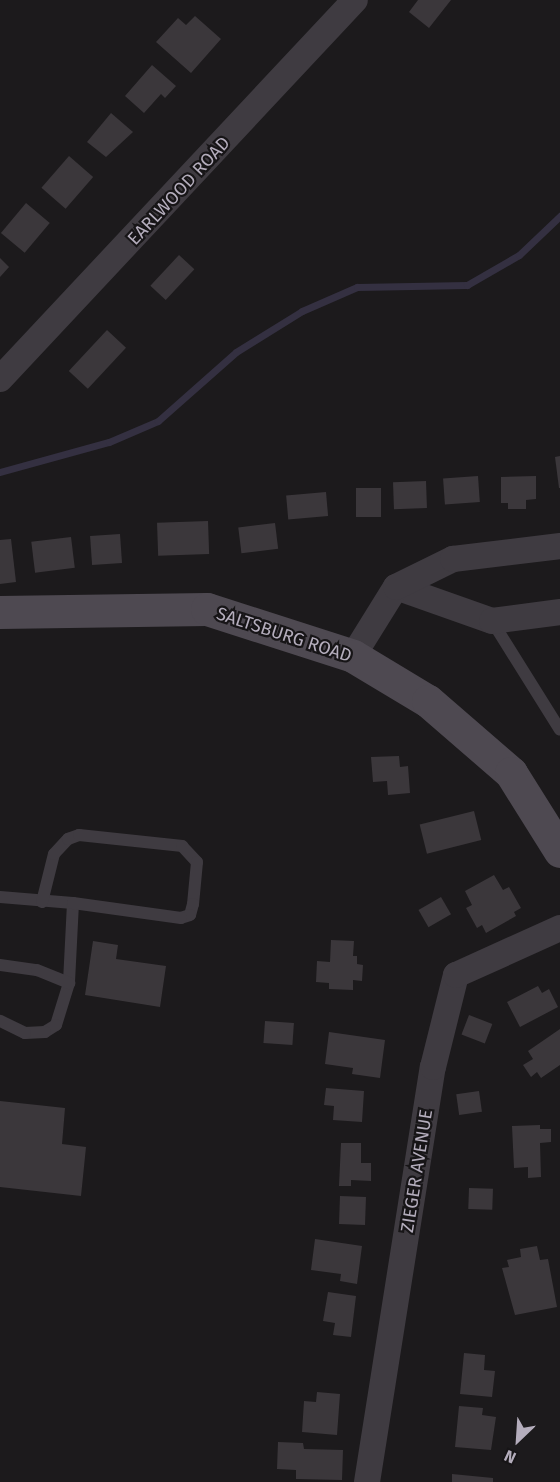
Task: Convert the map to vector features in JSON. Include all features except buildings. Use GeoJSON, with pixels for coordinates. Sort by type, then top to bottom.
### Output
{"type":"FeatureCollection","features":[{"type":"Feature","properties":{"kind":"main road","name":"SALTSBURG ROAD"},"geometry":{"type":"LineString","coordinates":[[0,612],[207,609],[353,656],[428,701],[511,773],[560,851]]}},
{"type":"Feature","properties":{"kind":"street","name":"EARLWOOD ROAD"},"geometry":{"type":"LineString","coordinates":[[0,379],[355,0]]}},
{"type":"Feature","properties":{"kind":"street"},"geometry":{"type":"LineString","coordinates":[[353,656],[396,587],[453,559],[560,546]]}},
{"type":"Feature","properties":{"kind":"street"},"geometry":{"type":"LineString","coordinates":[[396,587],[492,621],[560,612]]}},
{"type":"Feature","properties":{"kind":"street","name":"ZIEGER AVENUE"},"geometry":{"type":"LineString","coordinates":[[367,1482],[433,1067],[456,975],[560,928]]}},
{"type":"Feature","properties":{"kind":"lane"},"geometry":{"type":"LineString","coordinates":[[492,621],[560,730]]}},
{"type":"Feature","properties":{"kind":"lane"},"geometry":{"type":"LineString","coordinates":[[0,897],[42,902],[74,903],[181,918],[190,915],[197,862],[183,846],[79,835],[68,839],[54,854],[42,902]]}},
{"type":"Feature","properties":{"kind":"lane"},"geometry":{"type":"LineString","coordinates":[[0,1020],[25,1033],[45,1032],[56,1025],[63,1014],[69,983],[74,903]]}},
{"type":"Feature","properties":{"kind":"lane"},"geometry":{"type":"LineString","coordinates":[[0,965],[37,970],[69,983]]}},
{"type":"Feature","properties":{"kind":"waterway"},"geometry":{"type":"LineString","coordinates":[[0,472],[109,442],[158,421],[236,352],[302,311],[357,287],[467,285],[519,255],[560,216]]}}]}
